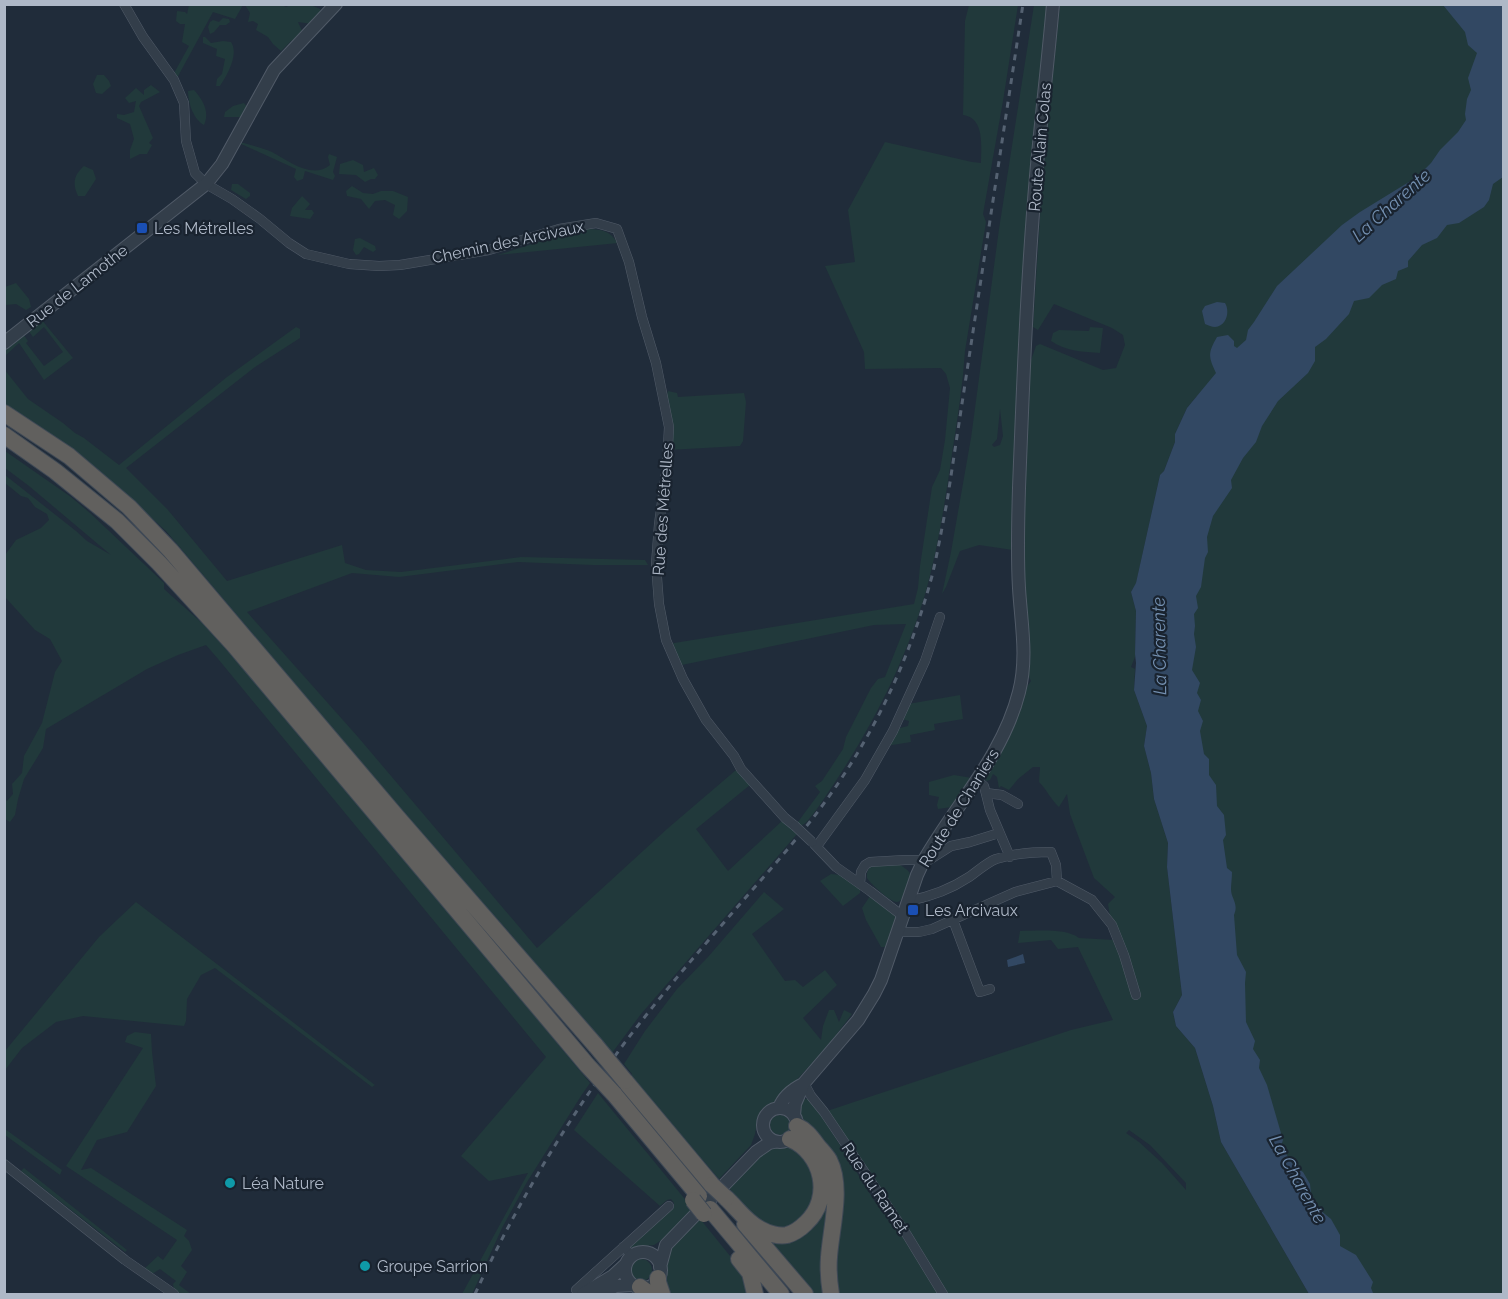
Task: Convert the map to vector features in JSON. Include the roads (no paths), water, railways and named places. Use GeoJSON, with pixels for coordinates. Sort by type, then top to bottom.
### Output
{"type":"FeatureCollection","features":[{"type":"Feature","properties":{"kind":"highway"},"geometry":{"type":"LineString","coordinates":[[4,413],[69,456],[129,507],[171,551],[596,1046],[619,1088],[665,1156],[701,1194],[725,1198],[749,1223],[759,1229],[785,1235],[798,1230],[814,1215],[822,1188],[821,1174],[808,1150],[789,1131]]}},
{"type":"Feature","properties":{"kind":"highway"},"geometry":{"type":"LineString","coordinates":[[4,435],[55,471],[117,521],[234,645],[587,1065],[619,1088],[701,1194],[707,1211],[750,1274],[755,1294]]}},
{"type":"Feature","properties":{"kind":"highway"},"geometry":{"type":"LineString","coordinates":[[789,1131],[803,1129],[829,1161],[834,1177],[836,1196],[829,1258],[831,1294]]}},
{"type":"Feature","properties":{"kind":"highway"},"geometry":{"type":"LineString","coordinates":[[725,1198],[805,1294]]}},
{"type":"Feature","properties":{"kind":"highway"},"geometry":{"type":"LineString","coordinates":[[707,1211],[782,1294]]}},
{"type":"Feature","properties":{"kind":"street"},"geometry":{"type":"LineString","coordinates":[[124,4],[143,37],[174,80],[184,103],[186,141],[195,173],[206,184]]}},
{"type":"Feature","properties":{"kind":"street","name":"Rue de Lamothe"},"geometry":{"type":"LineString","coordinates":[[4,343],[206,184],[222,164],[274,70],[336,4]]}},
{"type":"Feature","properties":{"kind":"street","name":"Route Alain Colas"},"geometry":{"type":"LineString","coordinates":[[1028,289],[1036,177],[1053,4]]}},
{"type":"Feature","properties":{"kind":"street","name":"Chemin des Arcivaux"},"geometry":{"type":"LineString","coordinates":[[206,184],[232,199],[306,254],[349,264],[399,265],[489,250],[559,229],[596,223],[617,229]]}},
{"type":"Feature","properties":{"kind":"street","name":"Rue des Métrelles"},"geometry":{"type":"LineString","coordinates":[[617,229],[629,262],[656,363],[669,427],[656,564],[659,604],[666,640],[682,679],[706,720],[734,756],[741,769],[785,818],[836,867],[904,917]]}},
{"type":"Feature","properties":{"kind":"street","name":"Route de Chaniers"},"geometry":{"type":"LineString","coordinates":[[804,1083],[858,1020],[869,1003],[881,980],[924,860],[978,781],[1008,726],[1014,709],[1022,678],[1023,646],[1018,573],[1018,523],[1028,289]]}},
{"type":"Feature","properties":{"kind":"street"},"geometry":{"type":"LineString","coordinates":[[814,844],[865,780],[893,731],[925,661],[939,617]]}},
{"type":"Feature","properties":{"kind":"street"},"geometry":{"type":"LineString","coordinates":[[978,781],[984,786],[990,810],[1010,856]]}},
{"type":"Feature","properties":{"kind":"street"},"geometry":{"type":"LineString","coordinates":[[986,793],[1002,795],[1018,804]]}},
{"type":"Feature","properties":{"kind":"street"},"geometry":{"type":"LineString","coordinates":[[860,884],[861,872],[870,862],[929,860],[951,846],[999,833]]}},
{"type":"Feature","properties":{"kind":"street"},"geometry":{"type":"LineString","coordinates":[[908,901],[951,887],[996,859],[1036,852],[1052,852],[1057,881]]}},
{"type":"Feature","properties":{"kind":"street"},"geometry":{"type":"LineString","coordinates":[[898,932],[919,932],[932,928],[1015,892],[1057,881],[1092,900],[1112,925],[1136,995]]}},
{"type":"Feature","properties":{"kind":"street"},"geometry":{"type":"LineString","coordinates":[[953,920],[980,992],[990,989]]}},
{"type":"Feature","properties":{"kind":"street"},"geometry":{"type":"LineString","coordinates":[[779,1108],[781,1102],[794,1089],[804,1083]]}},
{"type":"Feature","properties":{"kind":"street"},"geometry":{"type":"LineString","coordinates":[[579,1292],[627,1256],[666,1245],[756,1152],[789,1131],[795,1104],[804,1083]]}},
{"type":"Feature","properties":{"kind":"street","name":"Rue du Ramet"},"geometry":{"type":"LineString","coordinates":[[804,1083],[907,1235],[943,1294]]}},
{"type":"Feature","properties":{"kind":"street"},"geometry":{"type":"LineString","coordinates":[[779,1108],[790,1111],[789,1131],[769,1139],[764,1131],[763,1121],[771,1110],[779,1108]]}},
{"type":"Feature","properties":{"kind":"street"},"geometry":{"type":"LineString","coordinates":[[756,1152],[764,1131]]}},
{"type":"Feature","properties":{"kind":"street"},"geometry":{"type":"LineString","coordinates":[[4,1164],[126,1260],[174,1294]]}},
{"type":"Feature","properties":{"kind":"street"},"geometry":{"type":"LineString","coordinates":[[579,1292],[613,1276],[669,1206]]}},
{"type":"Feature","properties":{"kind":"street"},"geometry":{"type":"LineString","coordinates":[[660,1280],[666,1245]]}},
{"type":"Feature","properties":{"kind":"street"},"geometry":{"type":"LineString","coordinates":[[645,1252],[657,1258],[660,1280]]}},
{"type":"Feature","properties":{"kind":"street"},"geometry":{"type":"LineString","coordinates":[[627,1256],[625,1274],[630,1282],[641,1289]]}},
{"type":"Feature","properties":{"kind":"street"},"geometry":{"type":"LineString","coordinates":[[600,1294],[616,1286],[641,1289],[660,1280]]}},
{"type":"Feature","properties":{"kind":"water","name":"La Charente"},"geometry":{"type":"Polygon","coordinates":[[[1443,5],[1503,5],[1503,177],[1493,184],[1489,200],[1484,207],[1459,223],[1447,225],[1437,238],[1422,245],[1408,261],[1408,267],[1398,271],[1396,279],[1382,285],[1369,298],[1354,301],[1349,314],[1326,339],[1315,347],[1315,361],[1308,373],[1278,401],[1262,426],[1256,442],[1243,458],[1231,480],[1232,488],[1213,516],[1207,537],[1208,552],[1201,587],[1196,596],[1198,608],[1194,614],[1196,647],[1192,670],[1200,683],[1197,693],[1201,700],[1198,711],[1203,721],[1200,731],[1204,754],[1209,759],[1209,775],[1216,785],[1217,806],[1224,815],[1226,835],[1223,840],[1227,868],[1232,872],[1231,892],[1236,907],[1234,915],[1237,955],[1246,972],[1246,1022],[1255,1041],[1253,1049],[1260,1060],[1259,1068],[1267,1085],[1283,1140],[1281,1146],[1294,1166],[1303,1172],[1320,1210],[1331,1219],[1340,1235],[1340,1246],[1356,1255],[1373,1282],[1371,1288],[1373,1293],[1380,1294],[1309,1294],[1221,1142],[1213,1106],[1195,1048],[1176,1026],[1173,1012],[1182,995],[1167,867],[1168,843],[1154,799],[1151,773],[1144,746],[1147,726],[1134,690],[1136,611],[1131,592],[1136,583],[1160,475],[1164,471],[1175,442],[1175,434],[1187,408],[1216,373],[1210,355],[1217,337],[1228,335],[1237,348],[1246,340],[1248,330],[1277,286],[1342,225],[1417,177],[1466,120],[1467,99],[1471,90],[1468,78],[1477,53],[1468,45],[1465,32],[1443,5]]]}},
{"type":"Feature","properties":{"kind":"water"},"geometry":{"type":"Polygon","coordinates":[[[1217,302],[1225,303],[1227,314],[1222,324],[1214,327],[1205,324],[1202,311],[1205,306],[1217,302]]]}},
{"type":"Feature","properties":{"kind":"water"},"geometry":{"type":"Polygon","coordinates":[[[1023,954],[1025,963],[1008,967],[1007,960],[1023,954]]]}},
{"type":"Feature","properties":{"kind":"railway"},"geometry":{"type":"LineString","coordinates":[[475,1294],[507,1229],[581,1104],[623,1045],[666,991],[819,810],[858,753],[896,679],[924,602],[934,567],[947,502],[1023,4]]}},
{"type":"Feature","properties":{"kind":"place","name":"Les Métrelles"},"geometry":{"type":"Point","coordinates":[142,228]}},
{"type":"Feature","properties":{"kind":"place","name":"Les Arcivaux"},"geometry":{"type":"Point","coordinates":[913,910]}},
{"type":"Feature","properties":{"kind":"place","name":"Léa Nature"},"geometry":{"type":"Point","coordinates":[230,1183]}},
{"type":"Feature","properties":{"kind":"place","name":"Groupe Sarrion"},"geometry":{"type":"Point","coordinates":[365,1266]}}]}
